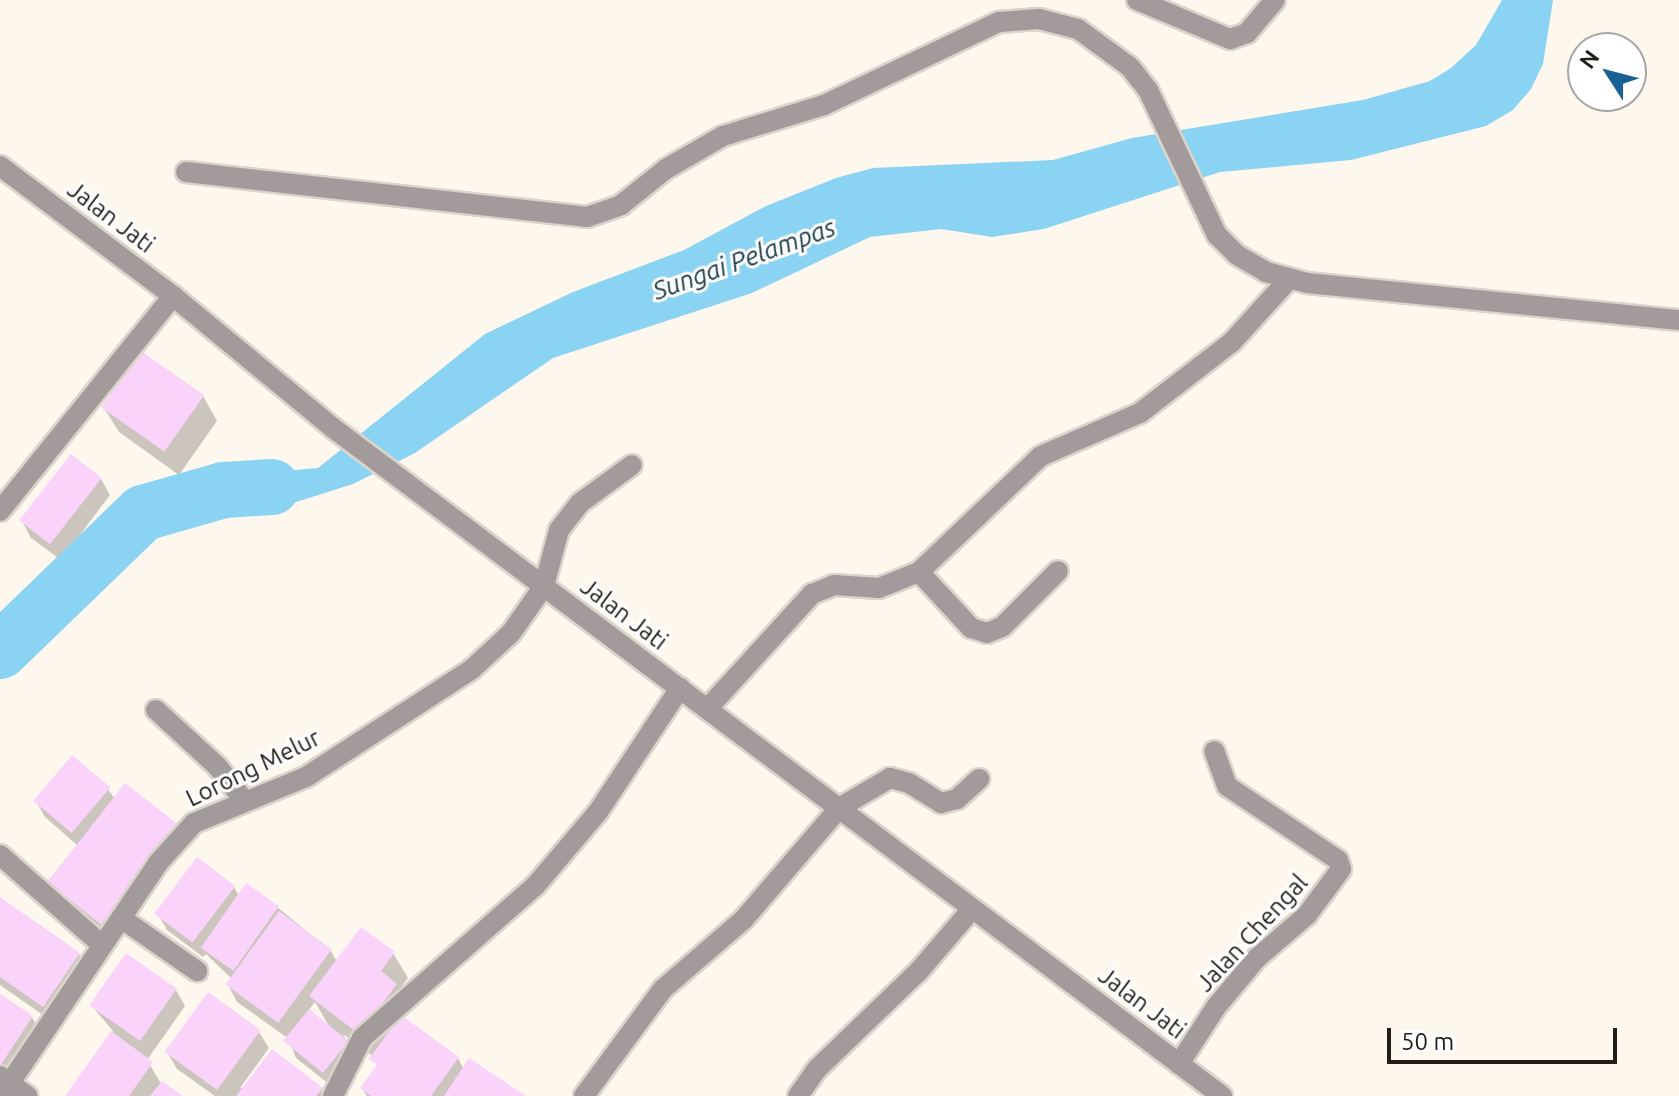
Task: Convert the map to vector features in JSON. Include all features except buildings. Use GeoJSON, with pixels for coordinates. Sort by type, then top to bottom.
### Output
{"type":"FeatureCollection","features":[{"type":"Feature","properties":{"kind":"street"},"geometry":{"type":"LineString","coordinates":[[1137,0],[1230,39],[1247,33],[1275,0]]}},
{"type":"Feature","properties":{"kind":"street"},"geometry":{"type":"LineString","coordinates":[[186,172],[587,217],[621,205],[666,169],[723,136],[837,99],[999,22],[1039,19],[1078,29],[1112,50],[1148,90],[1217,235],[1237,255],[1290,278],[1679,320]]}},
{"type":"Feature","properties":{"kind":"street","name":"Jalan Jati"},"geometry":{"type":"LineString","coordinates":[[0,166],[173,296],[333,428],[1179,1064],[1211,1093]]}},
{"type":"Feature","properties":{"kind":"street"},"geometry":{"type":"LineString","coordinates":[[707,709],[812,594],[834,585],[879,588],[919,572],[1041,456],[1140,413],[1232,342],[1290,278]]}},
{"type":"Feature","properties":{"kind":"street"},"geometry":{"type":"LineString","coordinates":[[0,511],[173,296]]}},
{"type":"Feature","properties":{"kind":"street","name":"Lorong Melur"},"geometry":{"type":"LineString","coordinates":[[4,1085],[158,863],[194,823],[243,799],[306,777],[472,669],[511,633],[544,586],[559,530],[595,488],[632,465]]}},
{"type":"Feature","properties":{"kind":"street"},"geometry":{"type":"LineString","coordinates":[[919,572],[971,628],[987,633],[1002,627],[1058,571]]}},
{"type":"Feature","properties":{"kind":"street"},"geometry":{"type":"LineString","coordinates":[[333,1096],[362,1038],[536,885],[598,812],[680,688]]}},
{"type":"Feature","properties":{"kind":"street"},"geometry":{"type":"LineString","coordinates":[[156,710],[217,766],[243,799]]}},
{"type":"Feature","properties":{"kind":"street","name":"Jalan Chengal"},"geometry":{"type":"LineString","coordinates":[[1179,1064],[1216,1007],[1257,958],[1307,915],[1341,869],[1338,860],[1227,786],[1214,751]]}},
{"type":"Feature","properties":{"kind":"street"},"geometry":{"type":"LineString","coordinates":[[584,1096],[663,989],[744,919],[839,808],[890,778],[909,783],[941,803],[957,799],[979,779]]}},
{"type":"Feature","properties":{"kind":"street"},"geometry":{"type":"LineString","coordinates":[[0,855],[102,945]]}},
{"type":"Feature","properties":{"kind":"street"},"geometry":{"type":"LineString","coordinates":[[798,1096],[817,1069],[919,971],[972,909]]}},
{"type":"Feature","properties":{"kind":"street"},"geometry":{"type":"LineString","coordinates":[[121,918],[197,971]]}},
{"type":"Feature","properties":{"kind":"street"},"geometry":{"type":"LineString","coordinates":[[4,1085],[28,1096]]}},
{"type":"Feature","properties":{"kind":"water"},"geometry":{"type":"Polygon","coordinates":[[[1502,0],[1553,0],[1543,64],[1531,89],[1513,110],[1486,126],[1351,160],[1220,172],[1044,229],[992,237],[941,229],[870,237],[752,293],[553,358],[415,453],[353,484],[271,510],[198,518],[195,498],[201,478],[318,468],[485,334],[573,292],[684,250],[766,206],[836,178],[873,168],[1053,160],[1132,138],[1363,100],[1430,81],[1451,68],[1476,45],[1502,0]]]}},
{"type":"Feature","properties":{"kind":"waterway","name":"Sungai Pelampas"},"geometry":{"type":"LineString","coordinates":[[0,651],[143,513],[224,490],[272,487]]}}]}
